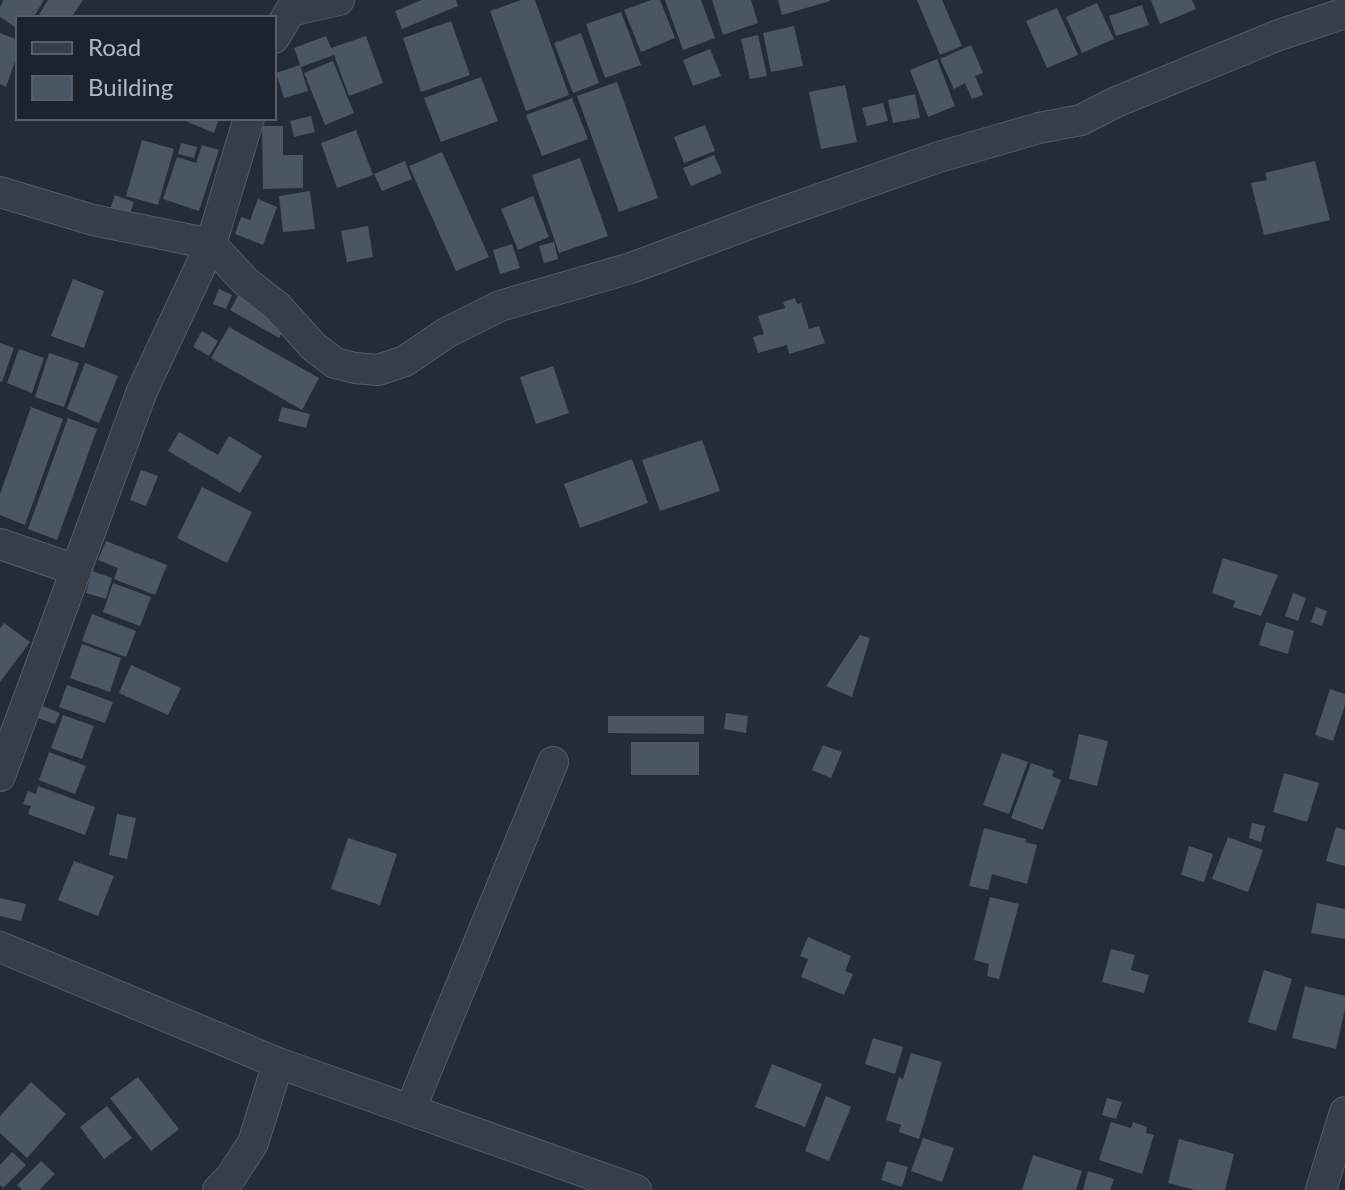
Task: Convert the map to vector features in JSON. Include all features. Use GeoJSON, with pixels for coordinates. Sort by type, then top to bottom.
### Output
{"type":"FeatureCollection","features":[{"type":"Feature","properties":{"kind":"street"},"geometry":{"type":"LineString","coordinates":[[276,35],[294,5],[339,0]]}},
{"type":"Feature","properties":{"kind":"street"},"geometry":{"type":"LineString","coordinates":[[0,192],[93,220],[211,244],[245,281],[277,306],[314,347],[335,363],[378,370],[405,361],[446,333],[500,306],[631,268],[939,157],[1039,128],[1081,120],[1116,102],[1276,36],[1345,13]]}},
{"type":"Feature","properties":{"kind":"street"},"geometry":{"type":"LineString","coordinates":[[0,776],[142,391],[211,244],[248,120]]}},
{"type":"Feature","properties":{"kind":"street"},"geometry":{"type":"LineString","coordinates":[[0,544],[76,570]]}},
{"type":"Feature","properties":{"kind":"street"},"geometry":{"type":"LineString","coordinates":[[410,1110],[553,762]]}},
{"type":"Feature","properties":{"kind":"street"},"geometry":{"type":"LineString","coordinates":[[0,947],[278,1063],[636,1190]]}},
{"type":"Feature","properties":{"kind":"street"},"geometry":{"type":"LineString","coordinates":[[218,1190],[231,1177],[253,1143],[278,1063]]}},
{"type":"Feature","properties":{"kind":"street"},"geometry":{"type":"LineString","coordinates":[[1321,1190],[1345,1112]]}},
{"type":"Feature","properties":{"kind":"building"},"geometry":{"type":"Polygon","coordinates":[[[4,0],[44,0],[34,16],[16,16],[16,28],[0,17],[4,0]]]}},
{"type":"Feature","properties":{"kind":"building"},"geometry":{"type":"Polygon","coordinates":[[[48,0],[83,0],[72,16],[38,16],[48,0]]]}},
{"type":"Feature","properties":{"kind":"building"},"geometry":{"type":"Polygon","coordinates":[[[422,0],[456,0],[458,6],[402,29],[395,11],[422,0]]]}},
{"type":"Feature","properties":{"kind":"building"},"geometry":{"type":"Polygon","coordinates":[[[521,0],[535,0],[569,95],[526,111],[490,11],[521,0]]]}},
{"type":"Feature","properties":{"kind":"building"},"geometry":{"type":"Polygon","coordinates":[[[651,0],[660,0],[675,38],[641,52],[624,10],[651,0]]]}},
{"type":"Feature","properties":{"kind":"building"},"geometry":{"type":"Polygon","coordinates":[[[665,0],[701,0],[715,38],[683,50],[665,0]]]}},
{"type":"Feature","properties":{"kind":"building"},"geometry":{"type":"Polygon","coordinates":[[[712,0],[751,0],[758,23],[723,35],[712,0]]]}},
{"type":"Feature","properties":{"kind":"building"},"geometry":{"type":"Polygon","coordinates":[[[778,0],[830,0],[830,1],[782,15],[778,0]]]}},
{"type":"Feature","properties":{"kind":"building"},"geometry":{"type":"Polygon","coordinates":[[[917,0],[942,0],[962,46],[940,55],[917,0]]]}},
{"type":"Feature","properties":{"kind":"building"},"geometry":{"type":"Polygon","coordinates":[[[1151,0],[1192,0],[1196,9],[1160,24],[1151,0]]]}},
{"type":"Feature","properties":{"kind":"building"},"geometry":{"type":"Polygon","coordinates":[[[1097,3],[1114,39],[1082,53],[1066,17],[1097,3]]]}},
{"type":"Feature","properties":{"kind":"building"},"geometry":{"type":"Polygon","coordinates":[[[1142,5],[1149,25],[1116,36],[1109,16],[1142,5]]]}},
{"type":"Feature","properties":{"kind":"building"},"geometry":{"type":"Polygon","coordinates":[[[1057,8],[1078,55],[1047,68],[1026,21],[1057,8]]]}},
{"type":"Feature","properties":{"kind":"building"},"geometry":{"type":"Polygon","coordinates":[[[621,12],[641,65],[605,78],[586,24],[621,12]]]}},
{"type":"Feature","properties":{"kind":"building"},"geometry":{"type":"Polygon","coordinates":[[[451,21],[470,75],[421,92],[403,38],[451,21]]]}},
{"type":"Feature","properties":{"kind":"building"},"geometry":{"type":"Polygon","coordinates":[[[794,26],[803,66],[771,72],[763,33],[794,26]]]}},
{"type":"Feature","properties":{"kind":"building"},"geometry":{"type":"Polygon","coordinates":[[[0,33],[16,39],[16,59],[6,87],[0,84],[0,33]]]}},
{"type":"Feature","properties":{"kind":"building"},"geometry":{"type":"Polygon","coordinates":[[[581,33],[599,83],[573,93],[554,43],[581,33]]]}},
{"type":"Feature","properties":{"kind":"building"},"geometry":{"type":"Polygon","coordinates":[[[758,35],[767,76],[750,79],[741,39],[758,35]]]}},
{"type":"Feature","properties":{"kind":"building"},"geometry":{"type":"Polygon","coordinates":[[[326,36],[331,48],[366,36],[383,83],[349,96],[334,55],[301,67],[294,48],[326,36]]]}},
{"type":"Feature","properties":{"kind":"building"},"geometry":{"type":"Polygon","coordinates":[[[971,45],[983,73],[975,76],[983,95],[972,99],[965,83],[954,89],[940,59],[971,45]]]}},
{"type":"Feature","properties":{"kind":"building"},"geometry":{"type":"Polygon","coordinates":[[[710,49],[721,76],[693,86],[683,60],[710,49]]]}},
{"type":"Feature","properties":{"kind":"building"},"geometry":{"type":"Polygon","coordinates":[[[937,59],[955,106],[928,117],[910,70],[937,59]]]}},
{"type":"Feature","properties":{"kind":"building"},"geometry":{"type":"Polygon","coordinates":[[[333,61],[354,113],[325,125],[304,73],[333,61]]]}},
{"type":"Feature","properties":{"kind":"building"},"geometry":{"type":"Polygon","coordinates":[[[300,65],[308,91],[284,98],[276,73],[300,65]]]}},
{"type":"Feature","properties":{"kind":"building"},"geometry":{"type":"Polygon","coordinates":[[[481,77],[498,121],[441,142],[424,98],[481,77]]]}},
{"type":"Feature","properties":{"kind":"building"},"geometry":{"type":"Polygon","coordinates":[[[617,82],[658,198],[619,212],[577,96],[617,82]]]}},
{"type":"Feature","properties":{"kind":"building"},"geometry":{"type":"Polygon","coordinates":[[[845,85],[857,142],[821,149],[809,92],[845,85]]]}},
{"type":"Feature","properties":{"kind":"building"},"geometry":{"type":"Polygon","coordinates":[[[915,94],[920,118],[893,123],[888,100],[915,94]]]}},
{"type":"Feature","properties":{"kind":"building"},"geometry":{"type":"Polygon","coordinates":[[[572,98],[588,139],[542,156],[526,115],[572,98]]]}},
{"type":"Feature","properties":{"kind":"building"},"geometry":{"type":"Polygon","coordinates":[[[883,103],[888,121],[867,126],[862,108],[883,103]]]}},
{"type":"Feature","properties":{"kind":"building"},"geometry":{"type":"Polygon","coordinates":[[[311,116],[315,132],[294,137],[290,121],[311,116]]]}},
{"type":"Feature","properties":{"kind":"building"},"geometry":{"type":"Polygon","coordinates":[[[183,120],[218,121],[214,133],[183,120]]]}},
{"type":"Feature","properties":{"kind":"building"},"geometry":{"type":"Polygon","coordinates":[[[705,125],[715,151],[684,163],[674,137],[705,125]]]}},
{"type":"Feature","properties":{"kind":"building"},"geometry":{"type":"Polygon","coordinates":[[[262,126],[283,126],[283,155],[303,155],[303,188],[263,189],[262,126]]]}},
{"type":"Feature","properties":{"kind":"building"},"geometry":{"type":"Polygon","coordinates":[[[356,130],[373,175],[337,188],[321,143],[356,130]]]}},
{"type":"Feature","properties":{"kind":"building"},"geometry":{"type":"Polygon","coordinates":[[[142,140],[174,149],[158,205],[126,196],[142,140]]]}},
{"type":"Feature","properties":{"kind":"building"},"geometry":{"type":"Polygon","coordinates":[[[181,143],[197,147],[194,158],[178,154],[181,143]]]}},
{"type":"Feature","properties":{"kind":"building"},"geometry":{"type":"Polygon","coordinates":[[[202,145],[219,150],[199,211],[163,199],[177,157],[196,163],[202,145]]]}},
{"type":"Feature","properties":{"kind":"building"},"geometry":{"type":"Polygon","coordinates":[[[442,152],[489,257],[456,271],[409,166],[442,152]]]}},
{"type":"Feature","properties":{"kind":"building"},"geometry":{"type":"Polygon","coordinates":[[[714,155],[722,173],[691,186],[683,168],[714,155]]]}},
{"type":"Feature","properties":{"kind":"building"},"geometry":{"type":"Polygon","coordinates":[[[580,158],[608,236],[559,253],[532,175],[580,158]]]}},
{"type":"Feature","properties":{"kind":"building"},"geometry":{"type":"Polygon","coordinates":[[[405,161],[412,179],[382,191],[374,174],[405,161]]]}},
{"type":"Feature","properties":{"kind":"building"},"geometry":{"type":"Polygon","coordinates":[[[1315,161],[1330,220],[1264,235],[1251,183],[1267,180],[1265,173],[1315,161]]]}},
{"type":"Feature","properties":{"kind":"building"},"geometry":{"type":"Polygon","coordinates":[[[310,191],[315,229],[283,232],[279,196],[310,191]]]}},
{"type":"Feature","properties":{"kind":"building"},"geometry":{"type":"Polygon","coordinates":[[[115,195],[134,202],[127,222],[108,215],[115,195]]]}},
{"type":"Feature","properties":{"kind":"building"},"geometry":{"type":"Polygon","coordinates":[[[533,196],[549,237],[518,250],[501,209],[533,196]]]}},
{"type":"Feature","properties":{"kind":"building"},"geometry":{"type":"Polygon","coordinates":[[[258,199],[277,207],[263,245],[235,234],[241,217],[250,220],[258,199]]]}},
{"type":"Feature","properties":{"kind":"building"},"geometry":{"type":"Polygon","coordinates":[[[368,226],[373,257],[347,262],[341,231],[368,226]]]}},
{"type":"Feature","properties":{"kind":"building"},"geometry":{"type":"Polygon","coordinates":[[[554,242],[558,259],[544,263],[539,246],[554,242]]]}},
{"type":"Feature","properties":{"kind":"building"},"geometry":{"type":"Polygon","coordinates":[[[512,244],[520,268],[500,274],[493,250],[512,244]]]}},
{"type":"Feature","properties":{"kind":"building"},"geometry":{"type":"Polygon","coordinates":[[[73,279],[104,291],[84,348],[51,336],[73,279]]]}},
{"type":"Feature","properties":{"kind":"building"},"geometry":{"type":"Polygon","coordinates":[[[219,289],[232,295],[226,309],[213,304],[219,289]]]}},
{"type":"Feature","properties":{"kind":"building"},"geometry":{"type":"Polygon","coordinates":[[[239,294],[293,312],[279,338],[230,310],[239,294]]]}},
{"type":"Feature","properties":{"kind":"building"},"geometry":{"type":"Polygon","coordinates":[[[795,298],[797,304],[801,303],[809,329],[819,326],[825,343],[789,354],[787,345],[758,353],[753,337],[764,334],[758,316],[785,308],[783,302],[795,298]]]}},
{"type":"Feature","properties":{"kind":"building"},"geometry":{"type":"Polygon","coordinates":[[[229,327],[319,378],[302,410],[211,358],[229,327]]]}},
{"type":"Feature","properties":{"kind":"building"},"geometry":{"type":"Polygon","coordinates":[[[202,331],[218,341],[209,356],[193,347],[202,331]]]}},
{"type":"Feature","properties":{"kind":"building"},"geometry":{"type":"Polygon","coordinates":[[[0,343],[14,348],[2,382],[0,381],[0,343]]]}},
{"type":"Feature","properties":{"kind":"building"},"geometry":{"type":"Polygon","coordinates":[[[19,349],[44,358],[32,393],[7,383],[19,349]]]}},
{"type":"Feature","properties":{"kind":"building"},"geometry":{"type":"Polygon","coordinates":[[[49,353],[79,363],[64,407],[35,397],[49,353]]]}},
{"type":"Feature","properties":{"kind":"building"},"geometry":{"type":"Polygon","coordinates":[[[85,363],[118,376],[99,423],[67,409],[85,363]]]}},
{"type":"Feature","properties":{"kind":"building"},"geometry":{"type":"Polygon","coordinates":[[[553,366],[569,413],[536,424],[520,377],[553,366]]]}},
{"type":"Feature","properties":{"kind":"building"},"geometry":{"type":"Polygon","coordinates":[[[31,407],[63,419],[25,525],[0,515],[0,494],[31,407]]]}},
{"type":"Feature","properties":{"kind":"building"},"geometry":{"type":"Polygon","coordinates":[[[282,407],[310,414],[306,428],[278,421],[282,407]]]}},
{"type":"Feature","properties":{"kind":"building"},"geometry":{"type":"Polygon","coordinates":[[[68,418],[97,429],[57,540],[28,529],[68,418]]]}},
{"type":"Feature","properties":{"kind":"building"},"geometry":{"type":"Polygon","coordinates":[[[179,432],[218,455],[229,436],[262,456],[240,493],[168,451],[179,432]]]}},
{"type":"Feature","properties":{"kind":"building"},"geometry":{"type":"Polygon","coordinates":[[[702,440],[720,491],[660,511],[642,460],[702,440]]]}},
{"type":"Feature","properties":{"kind":"building"},"geometry":{"type":"Polygon","coordinates":[[[632,459],[648,503],[580,528],[564,484],[632,459]]]}},
{"type":"Feature","properties":{"kind":"building"},"geometry":{"type":"Polygon","coordinates":[[[141,470],[158,476],[146,506],[130,500],[141,470]]]}},
{"type":"Feature","properties":{"kind":"building"},"geometry":{"type":"Polygon","coordinates":[[[202,487],[252,512],[227,563],[177,538],[202,487]]]}},
{"type":"Feature","properties":{"kind":"building"},"geometry":{"type":"Polygon","coordinates":[[[106,541],[167,565],[155,595],[114,579],[118,568],[98,560],[106,541]]]}},
{"type":"Feature","properties":{"kind":"building"},"geometry":{"type":"Polygon","coordinates":[[[1223,558],[1278,575],[1261,616],[1233,607],[1235,601],[1212,593],[1223,558]]]}},
{"type":"Feature","properties":{"kind":"building"},"geometry":{"type":"Polygon","coordinates":[[[92,571],[112,578],[106,599],[86,593],[92,571]]]}},
{"type":"Feature","properties":{"kind":"building"},"geometry":{"type":"Polygon","coordinates":[[[113,583],[151,597],[140,626],[103,612],[113,583]]]}},
{"type":"Feature","properties":{"kind":"building"},"geometry":{"type":"Polygon","coordinates":[[[1293,593],[1306,598],[1298,621],[1285,616],[1293,593]]]}},
{"type":"Feature","properties":{"kind":"building"},"geometry":{"type":"Polygon","coordinates":[[[1316,607],[1327,611],[1322,626],[1311,622],[1316,607]]]}},
{"type":"Feature","properties":{"kind":"building"},"geometry":{"type":"Polygon","coordinates":[[[92,614],[136,631],[126,657],[82,641],[92,614]]]}},
{"type":"Feature","properties":{"kind":"building"},"geometry":{"type":"Polygon","coordinates":[[[1266,622],[1294,631],[1288,654],[1259,645],[1266,622]]]}},
{"type":"Feature","properties":{"kind":"building"},"geometry":{"type":"Polygon","coordinates":[[[4,623],[30,642],[0,682],[0,628],[4,623]]]}},
{"type":"Feature","properties":{"kind":"building"},"geometry":{"type":"Polygon","coordinates":[[[860,635],[870,638],[852,697],[826,686],[860,635]]]}},
{"type":"Feature","properties":{"kind":"building"},"geometry":{"type":"Polygon","coordinates":[[[82,644],[121,658],[110,692],[70,678],[82,644]]]}},
{"type":"Feature","properties":{"kind":"building"},"geometry":{"type":"Polygon","coordinates":[[[131,665],[181,688],[168,715],[119,693],[131,665]]]}},
{"type":"Feature","properties":{"kind":"building"},"geometry":{"type":"Polygon","coordinates":[[[67,685],[113,702],[105,723],[59,707],[67,685]]]}},
{"type":"Feature","properties":{"kind":"building"},"geometry":{"type":"Polygon","coordinates":[[[1330,689],[1345,694],[1345,705],[1333,741],[1315,735],[1330,689]]]}},
{"type":"Feature","properties":{"kind":"building"},"geometry":{"type":"Polygon","coordinates":[[[40,705],[60,713],[55,724],[35,717],[40,705]]]}},
{"type":"Feature","properties":{"kind":"building"},"geometry":{"type":"Polygon","coordinates":[[[726,713],[748,716],[746,733],[724,729],[726,713]]]}},
{"type":"Feature","properties":{"kind":"building"},"geometry":{"type":"Polygon","coordinates":[[[63,715],[94,726],[82,759],[51,748],[63,715]]]}},
{"type":"Feature","properties":{"kind":"building"},"geometry":{"type":"Polygon","coordinates":[[[608,716],[704,716],[704,734],[608,733],[608,716]]]}},
{"type":"Feature","properties":{"kind":"building"},"geometry":{"type":"Polygon","coordinates":[[[1079,734],[1108,741],[1097,786],[1069,779],[1079,734]]]}},
{"type":"Feature","properties":{"kind":"building"},"geometry":{"type":"Polygon","coordinates":[[[631,742],[699,742],[699,775],[631,775],[631,742]]]}},
{"type":"Feature","properties":{"kind":"building"},"geometry":{"type":"Polygon","coordinates":[[[823,745],[842,752],[831,778],[812,770],[823,745]]]}},
{"type":"Feature","properties":{"kind":"building"},"geometry":{"type":"Polygon","coordinates":[[[49,752],[86,766],[75,794],[39,780],[49,752]]]}},
{"type":"Feature","properties":{"kind":"building"},"geometry":{"type":"Polygon","coordinates":[[[1002,753],[1028,762],[1009,814],[983,805],[1002,753]]]}},
{"type":"Feature","properties":{"kind":"building"},"geometry":{"type":"Polygon","coordinates":[[[1031,763],[1054,771],[1052,776],[1061,780],[1043,830],[1011,818],[1031,763]]]}},
{"type":"Feature","properties":{"kind":"building"},"geometry":{"type":"Polygon","coordinates":[[[1284,773],[1319,783],[1307,822],[1273,812],[1284,773]]]}},
{"type":"Feature","properties":{"kind":"building"},"geometry":{"type":"Polygon","coordinates":[[[38,786],[95,807],[85,835],[28,814],[31,806],[23,804],[28,791],[36,794],[38,786]]]}},
{"type":"Feature","properties":{"kind":"building"},"geometry":{"type":"Polygon","coordinates":[[[117,814],[136,818],[127,859],[109,855],[117,814]]]}},
{"type":"Feature","properties":{"kind":"building"},"geometry":{"type":"Polygon","coordinates":[[[1252,823],[1265,826],[1261,842],[1249,838],[1252,823]]]}},
{"type":"Feature","properties":{"kind":"building"},"geometry":{"type":"Polygon","coordinates":[[[1336,827],[1345,830],[1345,866],[1326,861],[1336,827]]]}},
{"type":"Feature","properties":{"kind":"building"},"geometry":{"type":"Polygon","coordinates":[[[984,828],[1037,845],[1027,884],[992,874],[988,890],[969,886],[984,828]]]}},
{"type":"Feature","properties":{"kind":"building"},"geometry":{"type":"Polygon","coordinates":[[[1228,837],[1263,850],[1248,892],[1212,879],[1228,837]]]}},
{"type":"Feature","properties":{"kind":"building"},"geometry":{"type":"Polygon","coordinates":[[[348,838],[397,854],[380,905],[331,889],[348,838]]]}},
{"type":"Feature","properties":{"kind":"building"},"geometry":{"type":"Polygon","coordinates":[[[1189,846],[1213,854],[1204,882],[1181,875],[1189,846]]]}},
{"type":"Feature","properties":{"kind":"building"},"geometry":{"type":"Polygon","coordinates":[[[74,861],[114,876],[98,916],[58,900],[74,861]]]}},
{"type":"Feature","properties":{"kind":"building"},"geometry":{"type":"Polygon","coordinates":[[[990,897],[1019,904],[999,979],[987,976],[989,964],[974,960],[990,897]]]}},
{"type":"Feature","properties":{"kind":"building"},"geometry":{"type":"Polygon","coordinates":[[[0,898],[26,904],[21,921],[0,916],[0,898]]]}},
{"type":"Feature","properties":{"kind":"building"},"geometry":{"type":"Polygon","coordinates":[[[1317,903],[1345,909],[1345,939],[1311,933],[1317,903]]]}},
{"type":"Feature","properties":{"kind":"building"},"geometry":{"type":"Polygon","coordinates":[[[808,937],[851,956],[845,971],[853,974],[844,995],[801,977],[808,959],[800,956],[808,937]]]}},
{"type":"Feature","properties":{"kind":"building"},"geometry":{"type":"Polygon","coordinates":[[[1111,949],[1135,955],[1131,970],[1149,975],[1144,993],[1102,982],[1111,949]]]}},
{"type":"Feature","properties":{"kind":"building"},"geometry":{"type":"Polygon","coordinates":[[[1264,970],[1292,979],[1276,1031],[1248,1022],[1264,970]]]}},
{"type":"Feature","properties":{"kind":"building"},"geometry":{"type":"Polygon","coordinates":[[[1305,986],[1345,996],[1336,1049],[1292,1038],[1305,986]]]}},
{"type":"Feature","properties":{"kind":"building"},"geometry":{"type":"Polygon","coordinates":[[[873,1038],[903,1047],[895,1074],[865,1064],[873,1038]]]}},
{"type":"Feature","properties":{"kind":"building"},"geometry":{"type":"Polygon","coordinates":[[[911,1053],[942,1062],[919,1139],[899,1132],[901,1125],[886,1120],[899,1077],[903,1079],[911,1053]]]}},
{"type":"Feature","properties":{"kind":"building"},"geometry":{"type":"Polygon","coordinates":[[[772,1064],[822,1084],[805,1127],[755,1107],[772,1064]]]}},
{"type":"Feature","properties":{"kind":"building"},"geometry":{"type":"Polygon","coordinates":[[[138,1077],[179,1129],[151,1151],[110,1098],[138,1077]]]}},
{"type":"Feature","properties":{"kind":"building"},"geometry":{"type":"Polygon","coordinates":[[[31,1082],[66,1114],[27,1158],[0,1133],[0,1116],[31,1082]]]}},
{"type":"Feature","properties":{"kind":"building"},"geometry":{"type":"Polygon","coordinates":[[[826,1096],[851,1107],[829,1161],[805,1151],[826,1096]]]}},
{"type":"Feature","properties":{"kind":"building"},"geometry":{"type":"Polygon","coordinates":[[[1107,1098],[1122,1102],[1116,1119],[1102,1115],[1107,1098]]]}},
{"type":"Feature","properties":{"kind":"building"},"geometry":{"type":"Polygon","coordinates":[[[107,1106],[132,1138],[104,1159],[80,1127],[107,1106]]]}},
{"type":"Feature","properties":{"kind":"building"},"geometry":{"type":"Polygon","coordinates":[[[1111,1122],[1131,1128],[1133,1122],[1147,1127],[1146,1133],[1154,1135],[1142,1174],[1099,1160],[1111,1122]]]}},
{"type":"Feature","properties":{"kind":"building"},"geometry":{"type":"Polygon","coordinates":[[[923,1138],[954,1148],[942,1182],[911,1171],[923,1138]]]}},
{"type":"Feature","properties":{"kind":"building"},"geometry":{"type":"Polygon","coordinates":[[[1179,1139],[1234,1154],[1225,1190],[1195,1190],[1168,1183],[1179,1139]]]}},
{"type":"Feature","properties":{"kind":"building"},"geometry":{"type":"Polygon","coordinates":[[[12,1152],[26,1165],[3,1188],[0,1185],[0,1165],[12,1152]]]}},
{"type":"Feature","properties":{"kind":"building"},"geometry":{"type":"Polygon","coordinates":[[[1033,1155],[1082,1171],[1076,1190],[1022,1190],[1033,1155]]]}},
{"type":"Feature","properties":{"kind":"building"},"geometry":{"type":"Polygon","coordinates":[[[41,1161],[55,1174],[39,1190],[22,1190],[17,1185],[41,1161]]]}},
{"type":"Feature","properties":{"kind":"building"},"geometry":{"type":"Polygon","coordinates":[[[887,1161],[908,1167],[902,1187],[881,1180],[887,1161]]]}},
{"type":"Feature","properties":{"kind":"building"},"geometry":{"type":"Polygon","coordinates":[[[1088,1171],[1114,1179],[1110,1190],[1083,1190],[1088,1171]]]}}]}
